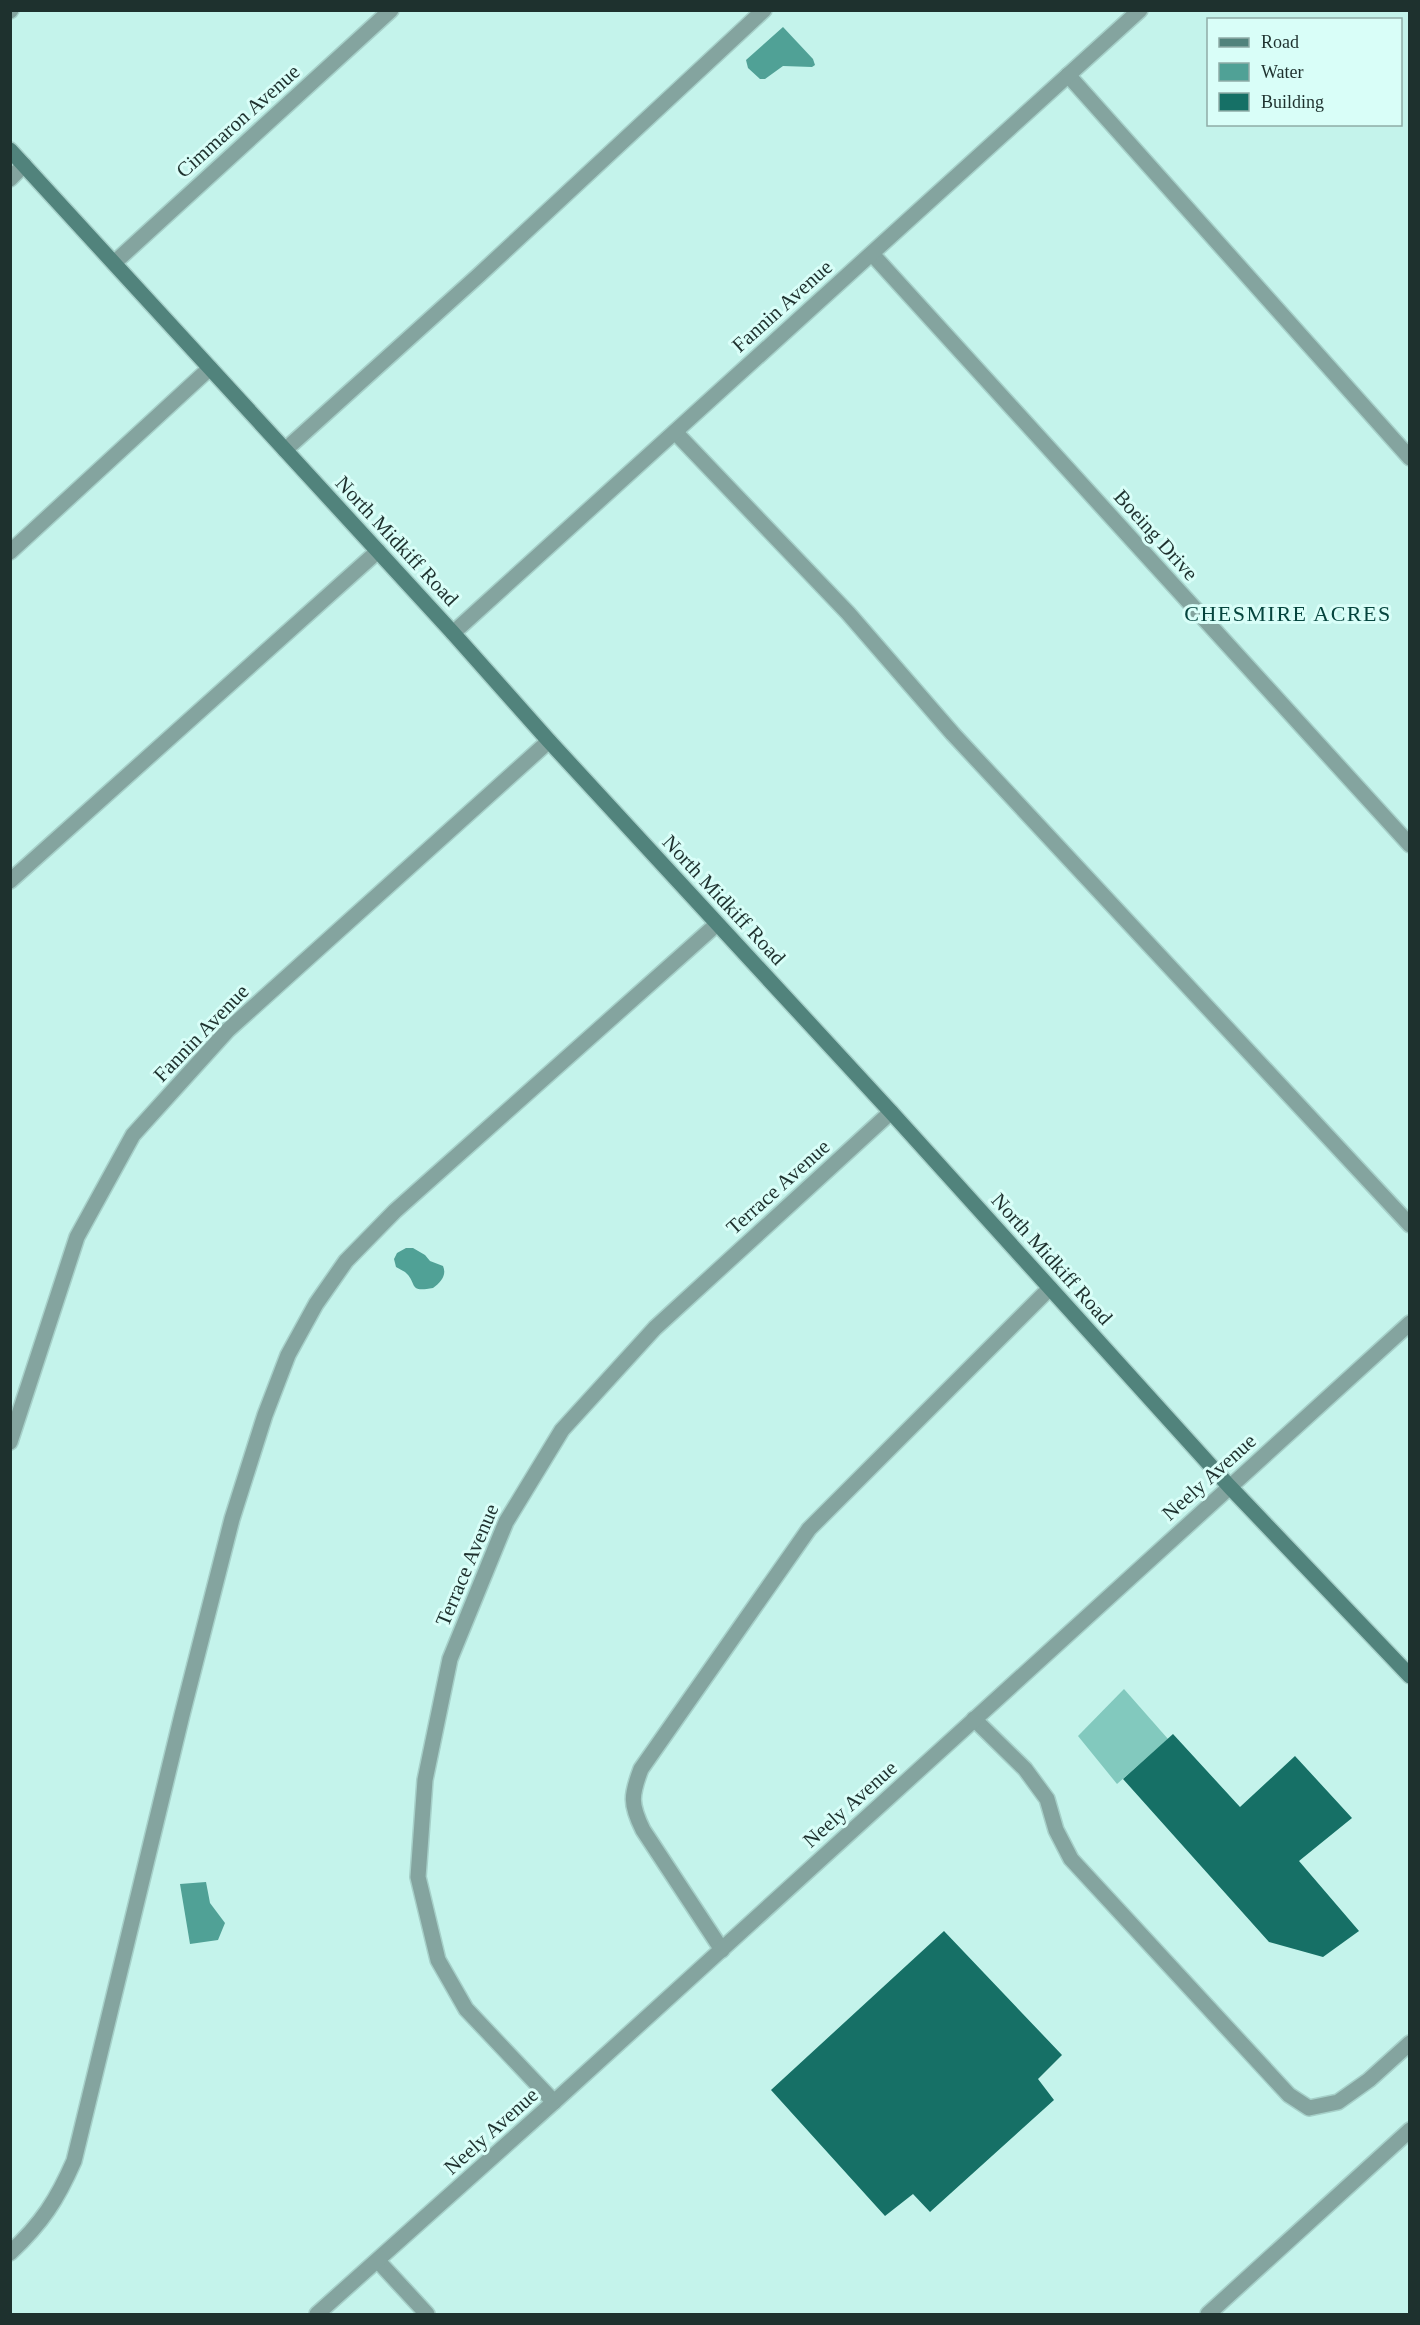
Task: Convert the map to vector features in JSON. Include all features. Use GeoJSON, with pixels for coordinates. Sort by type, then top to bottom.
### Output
{"type":"FeatureCollection","features":[{"type":"Feature","properties":{"kind":"main road","name":"North Midkiff Road"},"geometry":{"type":"LineString","coordinates":[[10,150],[891,1112],[1229,1486],[1410,1676]]}},
{"type":"Feature","properties":{"kind":"street","name":"Cimmaron Avenue"},"geometry":{"type":"LineString","coordinates":[[114,263],[391,10]]}},
{"type":"Feature","properties":{"kind":"street"},"geometry":{"type":"LineString","coordinates":[[285,450],[488,267],[764,10]]}},
{"type":"Feature","properties":{"kind":"street","name":"Fannin Avenue"},"geometry":{"type":"LineString","coordinates":[[453,633],[1140,10]]}},
{"type":"Feature","properties":{"kind":"street"},"geometry":{"type":"LineString","coordinates":[[1068,75],[1410,458]]}},
{"type":"Feature","properties":{"kind":"street"},"geometry":{"type":"LineString","coordinates":[[10,179],[24,165]]}},
{"type":"Feature","properties":{"kind":"street","name":"Boeing Drive"},"geometry":{"type":"LineString","coordinates":[[872,254],[1410,845]]}},
{"type":"Feature","properties":{"kind":"street"},"geometry":{"type":"LineString","coordinates":[[10,552],[210,368]]}},
{"type":"Feature","properties":{"kind":"street"},"geometry":{"type":"LineString","coordinates":[[675,432],[848,613],[961,742],[1410,1225]]}},
{"type":"Feature","properties":{"kind":"street"},"geometry":{"type":"LineString","coordinates":[[10,881],[378,551]]}},
{"type":"Feature","properties":{"kind":"street","name":"Fannin Avenue"},"geometry":{"type":"LineString","coordinates":[[10,1442],[77,1237],[133,1135],[228,1030],[549,741]]}},
{"type":"Feature","properties":{"kind":"street"},"geometry":{"type":"LineString","coordinates":[[10,2253],[35,2230],[60,2194],[74,2161],[127,1935],[232,1519],[265,1415],[294,1345],[316,1304],[346,1261],[395,1211],[717,924]]}},
{"type":"Feature","properties":{"kind":"street","name":"Terrace Avenue"},"geometry":{"type":"LineString","coordinates":[[554,2102],[466,2009],[438,1960],[418,1877],[425,1780],[450,1659],[506,1522],[562,1430],[655,1328],[891,1112]]}},
{"type":"Feature","properties":{"kind":"street"},"geometry":{"type":"LineString","coordinates":[[722,1950],[643,1830],[635,1814],[633,1791],[641,1769],[809,1529],[1050,1288]]}},
{"type":"Feature","properties":{"kind":"street","name":"Neely Avenue"},"geometry":{"type":"LineString","coordinates":[[317,2314],[722,1950],[1410,1323]]}},
{"type":"Feature","properties":{"kind":"street"},"geometry":{"type":"LineString","coordinates":[[974,1719],[1025,1769],[1047,1799],[1056,1830],[1071,1859],[1289,2094],[1309,2109],[1338,2102],[1369,2080],[1410,2043]]}},
{"type":"Feature","properties":{"kind":"street"},"geometry":{"type":"LineString","coordinates":[[1208,2314],[1410,2130]]}},
{"type":"Feature","properties":{"kind":"street"},"geometry":{"type":"LineString","coordinates":[[378,2261],[427,2314]]}},
{"type":"Feature","properties":{"kind":"shaded area"},"geometry":{"type":"Polygon","coordinates":[[[1124,1689],[1168,1739],[1117,1784],[1078,1736],[1124,1689]]]}},
{"type":"Feature","properties":{"kind":"water"},"geometry":{"type":"Polygon","coordinates":[[[783,27],[813,59],[815,65],[812,67],[783,66],[765,79],[760,79],[748,68],[746,60],[783,27]]]}},
{"type":"Feature","properties":{"kind":"water"},"geometry":{"type":"Polygon","coordinates":[[[406,1248],[413,1248],[430,1261],[443,1266],[442,1278],[433,1288],[416,1288],[409,1276],[396,1267],[394,1259],[397,1253],[406,1248]]]}},
{"type":"Feature","properties":{"kind":"water"},"geometry":{"type":"Polygon","coordinates":[[[206,1882],[210,1903],[225,1923],[218,1940],[190,1944],[180,1884],[206,1882]]]}},
{"type":"Feature","properties":{"kind":"building"},"geometry":{"type":"Polygon","coordinates":[[[1173,1734],[1240,1807],[1295,1756],[1352,1818],[1299,1861],[1359,1931],[1323,1957],[1269,1942],[1123,1779],[1173,1734]]]}},
{"type":"Feature","properties":{"kind":"building"},"geometry":{"type":"Polygon","coordinates":[[[944,1931],[1062,2055],[1038,2079],[1054,2100],[930,2212],[913,2194],[885,2216],[771,2090],[944,1931]]]}},
{"type":"Feature","properties":{"kind":"district","name":"CHESMIRE ACRES"},"geometry":{"type":"Point","coordinates":[1288,613]}}]}
